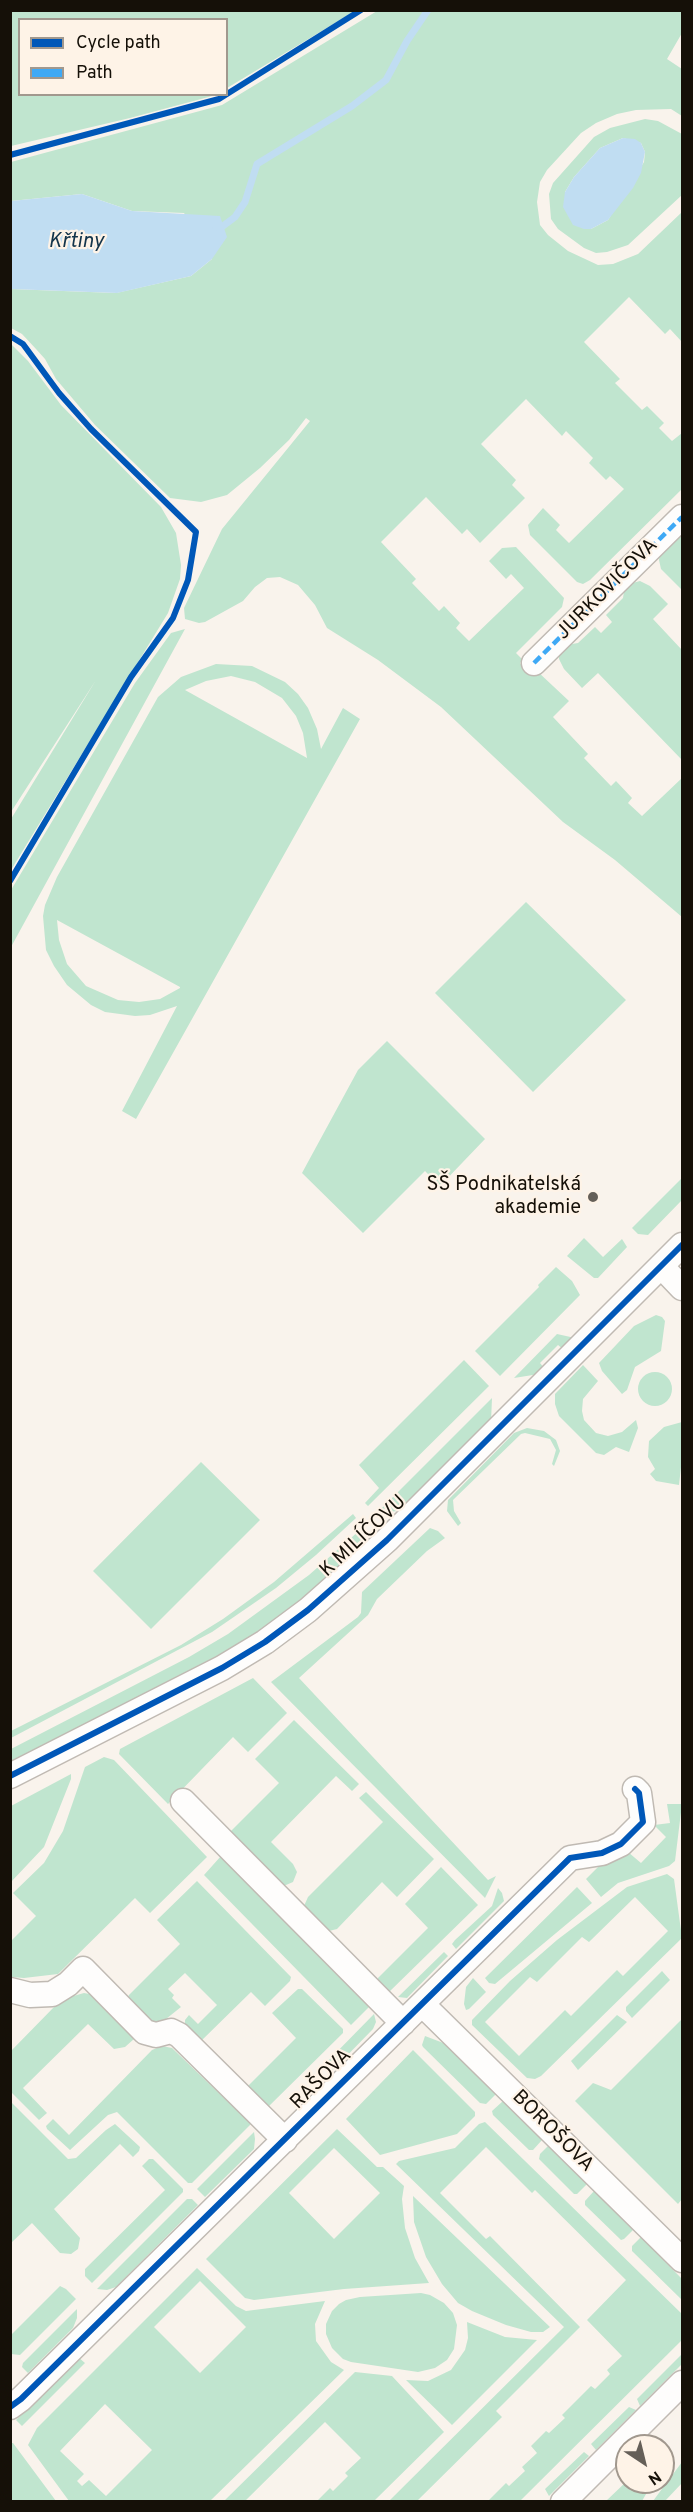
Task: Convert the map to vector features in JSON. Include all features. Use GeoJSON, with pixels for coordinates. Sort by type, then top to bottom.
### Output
{"type":"FeatureCollection","features":[{"type":"Feature","properties":{"kind":"street","name":"JURKOVIČOVA"},"geometry":{"type":"LineString","coordinates":[[534,663],[682,517]]}},
{"type":"Feature","properties":{"kind":"street","name":"K MILÍČOVU"},"geometry":{"type":"LineString","coordinates":[[10,1776],[222,1668],[265,1642],[308,1610],[387,1540],[682,1245]]}},
{"type":"Feature","properties":{"kind":"street"},"geometry":{"type":"LineString","coordinates":[[661,1266],[682,1288]]}},
{"type":"Feature","properties":{"kind":"street","name":"RAŠOVA"},"geometry":{"type":"LineString","coordinates":[[10,2406],[21,2399],[570,1858],[602,1853],[621,1844],[642,1822],[639,1792],[636,1789]]}},
{"type":"Feature","properties":{"kind":"street"},"geometry":{"type":"LineString","coordinates":[[183,1800],[403,2023]]}},
{"type":"Feature","properties":{"kind":"street"},"geometry":{"type":"LineString","coordinates":[[10,1990],[30,1995],[52,1994],[68,1984],[82,1969],[145,2032],[156,2035],[171,2031],[179,2035],[285,2140]]}},
{"type":"Feature","properties":{"kind":"street","name":"BOROŠOVA"},"geometry":{"type":"LineString","coordinates":[[422,2004],[682,2260]]}},
{"type":"Feature","properties":{"kind":"street"},"geometry":{"type":"LineString","coordinates":[[563,2502],[682,2383]]}},
{"type":"Feature","properties":{"kind":"green space"},"geometry":{"type":"Polygon","coordinates":[[[11,10],[355,11],[228,87],[228,18],[18,18],[18,96],[212,96],[11,146],[11,10]]]}},
{"type":"Feature","properties":{"kind":"green space"},"geometry":{"type":"Polygon","coordinates":[[[377,11],[682,11],[682,33],[667,59],[682,69],[682,116],[671,109],[636,110],[617,114],[596,123],[581,133],[547,170],[540,182],[537,202],[540,225],[548,235],[568,251],[598,265],[613,264],[638,254],[682,212],[682,342],[670,329],[665,334],[629,297],[584,342],[620,379],[615,383],[642,410],[647,406],[664,423],[659,428],[672,441],[682,433],[682,489],[590,580],[583,584],[577,582],[530,535],[528,525],[543,508],[560,525],[556,530],[569,543],[624,489],[610,476],[606,480],[589,463],[593,458],[566,431],[562,436],[526,399],[481,444],[516,480],[512,485],[525,498],[480,543],[467,529],[462,534],[426,497],[381,542],[416,579],[412,583],[439,611],[444,606],[460,623],[456,628],[469,641],[524,588],[511,574],[506,579],[489,561],[502,548],[516,547],[564,598],[562,607],[516,653],[523,660],[520,663],[532,675],[537,671],[569,701],[553,717],[588,754],[584,758],[611,786],[616,781],[632,798],[628,803],[642,816],[682,778],[682,917],[615,860],[563,822],[441,707],[378,660],[327,628],[315,605],[298,585],[280,577],[267,578],[255,587],[243,601],[205,622],[199,623],[185,619],[184,608],[222,529],[310,421],[306,418],[289,440],[227,495],[201,502],[170,498],[95,425],[56,379],[45,359],[22,334],[11,328],[10,289],[116,293],[191,276],[212,259],[184,213],[132,211],[82,194],[11,201],[11,162],[222,105],[377,11]]]}},
{"type":"Feature","properties":{"kind":"green space"},"geometry":{"type":"Polygon","coordinates":[[[645,119],[658,121],[682,134],[682,195],[628,245],[596,253],[584,248],[558,229],[551,219],[549,194],[553,183],[594,137],[610,128],[645,119]],[[623,138],[600,148],[574,177],[565,192],[591,229],[608,220],[644,162],[645,152],[641,143],[623,138]]]}},
{"type":"Feature","properties":{"kind":"green space"},"geometry":{"type":"Polygon","coordinates":[[[11,344],[28,361],[61,405],[161,507],[176,533],[181,565],[180,579],[168,613],[11,870],[11,819],[96,680],[11,812],[11,344]]]}},
{"type":"Feature","properties":{"kind":"green space"},"geometry":{"type":"Polygon","coordinates":[[[682,528],[682,590],[661,569],[659,560],[660,552],[682,528]]]}},
{"type":"Feature","properties":{"kind":"green space"},"geometry":{"type":"Polygon","coordinates":[[[640,581],[650,586],[668,604],[653,619],[682,650],[682,760],[598,673],[582,688],[564,669],[559,659],[559,654],[566,645],[578,643],[595,627],[601,633],[612,622],[606,615],[623,598],[625,585],[640,581]]]}},
{"type":"Feature","properties":{"kind":"green space"},"geometry":{"type":"Polygon","coordinates":[[[185,629],[11,947],[11,890],[135,683],[171,633],[185,629]]]}},
{"type":"Feature","properties":{"kind":"green space"},"geometry":{"type":"Polygon","coordinates":[[[216,664],[252,666],[285,682],[308,708],[317,729],[321,749],[343,708],[360,719],[136,1119],[122,1111],[177,1006],[150,1015],[135,1016],[105,1012],[91,1005],[67,985],[54,966],[46,950],[43,916],[45,905],[57,877],[158,697],[181,677],[216,664]],[[231,676],[206,681],[185,690],[307,758],[303,733],[296,716],[282,698],[255,682],[231,676]],[[57,920],[59,940],[67,964],[86,986],[118,1000],[139,1002],[160,999],[180,988],[180,987],[57,920]]]}},
{"type":"Feature","properties":{"kind":"green space"},"geometry":{"type":"Polygon","coordinates":[[[526,902],[626,1000],[533,1092],[435,993],[526,902]]]}},
{"type":"Feature","properties":{"kind":"green space"},"geometry":{"type":"Polygon","coordinates":[[[387,1041],[485,1139],[440,1186],[425,1171],[363,1233],[302,1173],[358,1070],[387,1041]]]}},
{"type":"Feature","properties":{"kind":"green space"},"geometry":{"type":"Polygon","coordinates":[[[682,1178],[682,1200],[648,1235],[638,1234],[632,1228],[682,1178]]]}},
{"type":"Feature","properties":{"kind":"green space"},"geometry":{"type":"Polygon","coordinates":[[[584,1238],[603,1257],[622,1239],[627,1247],[598,1278],[594,1278],[567,1256],[584,1238]]]}},
{"type":"Feature","properties":{"kind":"green space"},"geometry":{"type":"Polygon","coordinates":[[[556,1267],[572,1281],[580,1295],[500,1376],[475,1351],[556,1267]]]}},
{"type":"Feature","properties":{"kind":"green space"},"geometry":{"type":"Polygon","coordinates":[[[656,1315],[665,1321],[661,1351],[635,1367],[627,1390],[622,1394],[602,1371],[599,1363],[634,1326],[656,1315]]]}},
{"type":"Feature","properties":{"kind":"green space"},"geometry":{"type":"Polygon","coordinates":[[[557,1334],[575,1338],[564,1350],[558,1345],[540,1363],[545,1369],[539,1374],[514,1378],[557,1334]]]}},
{"type":"Feature","properties":{"kind":"green space"},"geometry":{"type":"Polygon","coordinates":[[[464,1360],[489,1386],[368,1506],[365,1503],[379,1488],[359,1465],[464,1360]]]}},
{"type":"Feature","properties":{"kind":"green space"},"geometry":{"type":"Polygon","coordinates":[[[583,1365],[598,1381],[583,1399],[584,1420],[596,1433],[608,1436],[622,1432],[636,1420],[638,1428],[629,1452],[616,1447],[604,1455],[596,1453],[559,1416],[555,1394],[583,1365]]]}},
{"type":"Feature","properties":{"kind":"green space"},"geometry":{"type":"Polygon","coordinates":[[[655,1372],[667,1377],[672,1389],[667,1401],[655,1406],[643,1401],[638,1389],[643,1377],[655,1372]]]}},
{"type":"Feature","properties":{"kind":"green space"},"geometry":{"type":"Polygon","coordinates":[[[492,1398],[491,1422],[402,1511],[378,1512],[492,1398]]]}},
{"type":"Feature","properties":{"kind":"green space"},"geometry":{"type":"Polygon","coordinates":[[[682,1422],[679,1485],[656,1481],[650,1474],[655,1469],[648,1457],[649,1441],[664,1427],[682,1422]]]}},
{"type":"Feature","properties":{"kind":"green space"},"geometry":{"type":"Polygon","coordinates":[[[527,1428],[544,1431],[556,1440],[560,1451],[554,1466],[552,1464],[556,1450],[550,1439],[521,1434],[453,1500],[454,1511],[461,1523],[458,1526],[447,1511],[448,1500],[514,1433],[527,1428]]]}},
{"type":"Feature","properties":{"kind":"green space"},"geometry":{"type":"Polygon","coordinates":[[[201,1462],[260,1520],[151,1629],[93,1571],[201,1462]]]}},
{"type":"Feature","properties":{"kind":"green space"},"geometry":{"type":"Polygon","coordinates":[[[353,1514],[356,1518],[316,1555],[276,1588],[212,1632],[11,1738],[11,1731],[181,1645],[223,1619],[274,1582],[353,1514]]]}},
{"type":"Feature","properties":{"kind":"green space"},"geometry":{"type":"Polygon","coordinates":[[[430,1528],[438,1531],[445,1538],[427,1551],[377,1599],[368,1615],[299,1678],[488,1880],[496,1876],[485,1898],[271,1682],[358,1617],[361,1613],[362,1592],[430,1528]]]}},
{"type":"Feature","properties":{"kind":"green space"},"geometry":{"type":"Polygon","coordinates":[[[360,1530],[362,1539],[360,1550],[318,1589],[281,1617],[217,1660],[11,1766],[11,1749],[189,1657],[228,1634],[309,1575],[360,1530]]]}},
{"type":"Feature","properties":{"kind":"green space"},"geometry":{"type":"Polygon","coordinates":[[[253,1678],[287,1713],[248,1752],[233,1737],[168,1804],[119,1754],[120,1749],[253,1678]]]}},
{"type":"Feature","properties":{"kind":"green space"},"geometry":{"type":"Polygon","coordinates":[[[294,1720],[359,1784],[352,1791],[336,1776],[271,1842],[293,1864],[297,1872],[293,1882],[282,1885],[229,1833],[279,1783],[255,1759],[294,1720]]]}},
{"type":"Feature","properties":{"kind":"green space"},"geometry":{"type":"Polygon","coordinates":[[[104,1757],[114,1760],[207,1857],[150,1913],[135,1898],[58,1974],[24,1978],[11,1977],[11,1941],[36,1916],[13,1893],[44,1863],[63,1831],[85,1767],[104,1757]]]}},
{"type":"Feature","properties":{"kind":"green space"},"geometry":{"type":"Polygon","coordinates":[[[71,1774],[44,1847],[11,1882],[11,1806],[71,1774]]]}},
{"type":"Feature","properties":{"kind":"green space"},"geometry":{"type":"Polygon","coordinates":[[[366,1792],[434,1859],[397,1897],[382,1882],[337,1929],[329,1931],[304,1906],[308,1897],[383,1822],[359,1798],[366,1792]]]}},
{"type":"Feature","properties":{"kind":"green space"},"geometry":{"type":"Polygon","coordinates":[[[667,1804],[682,1804],[675,1861],[669,1866],[618,1883],[601,1897],[586,1879],[600,1865],[628,1852],[641,1863],[666,1837],[654,1825],[670,1823],[667,1804]]]}},
{"type":"Feature","properties":{"kind":"green space"},"geometry":{"type":"Polygon","coordinates":[[[221,1856],[370,2006],[351,2025],[204,1875],[221,1856]]]}},
{"type":"Feature","properties":{"kind":"green space"},"geometry":{"type":"Polygon","coordinates":[[[441,1867],[478,1905],[387,1994],[378,1978],[428,1928],[405,1904],[441,1867]]]}},
{"type":"Feature","properties":{"kind":"green space"},"geometry":{"type":"Polygon","coordinates":[[[667,1874],[674,1879],[682,1938],[541,2076],[535,2079],[527,2078],[472,2025],[472,2020],[510,1981],[557,1940],[627,1887],[667,1874]],[[635,1897],[589,1942],[582,1937],[537,1982],[530,1977],[485,2022],[519,2056],[565,2010],[571,2016],[617,1970],[623,1976],[668,1931],[635,1897]]]}},
{"type":"Feature","properties":{"kind":"green space"},"geometry":{"type":"Polygon","coordinates":[[[197,1881],[291,1977],[290,1981],[265,2006],[251,1992],[199,2043],[185,2027],[185,2020],[189,2015],[198,2024],[217,2005],[185,1973],[168,1989],[174,1995],[172,1998],[181,2007],[156,2027],[127,1999],[180,1944],[157,1920],[197,1881]]]}},
{"type":"Feature","properties":{"kind":"green space"},"geometry":{"type":"Polygon","coordinates":[[[577,1887],[592,1903],[495,1984],[489,1983],[485,1978],[577,1887]]]}},
{"type":"Feature","properties":{"kind":"green space"},"geometry":{"type":"Polygon","coordinates":[[[498,1888],[504,1901],[456,1949],[452,1944],[492,1906],[498,1888]]]}},
{"type":"Feature","properties":{"kind":"green space"},"geometry":{"type":"Polygon","coordinates":[[[444,1952],[448,1956],[407,1998],[398,1997],[444,1952]]]}},
{"type":"Feature","properties":{"kind":"green space"},"geometry":{"type":"Polygon","coordinates":[[[662,1971],[670,1980],[632,2018],[626,2011],[626,2007],[662,1971]]]}},
{"type":"Feature","properties":{"kind":"green space"},"geometry":{"type":"Polygon","coordinates":[[[473,1978],[486,1992],[466,2010],[464,2004],[466,1987],[473,1978]]]}},
{"type":"Feature","properties":{"kind":"green space"},"geometry":{"type":"Polygon","coordinates":[[[298,1989],[302,1989],[343,2029],[343,2033],[266,2109],[245,2089],[296,2038],[272,2013],[298,1989]]]}},
{"type":"Feature","properties":{"kind":"green space"},"geometry":{"type":"Polygon","coordinates":[[[84,1993],[95,1995],[135,2035],[134,2039],[125,2047],[114,2049],[88,2024],[23,2088],[47,2113],[39,2120],[11,2092],[11,2051],[55,2006],[70,1997],[84,1993]]]}},
{"type":"Feature","properties":{"kind":"green space"},"geometry":{"type":"Polygon","coordinates":[[[374,2014],[376,2022],[373,2029],[331,2072],[324,2065],[374,2014]]]}},
{"type":"Feature","properties":{"kind":"green space"},"geometry":{"type":"Polygon","coordinates":[[[617,2015],[627,2022],[578,2070],[571,2061],[617,2015]]]}},
{"type":"Feature","properties":{"kind":"green space"},"geometry":{"type":"Polygon","coordinates":[[[682,2019],[682,2199],[678,2204],[575,2101],[593,2083],[611,2090],[682,2019]]]}},
{"type":"Feature","properties":{"kind":"green space"},"geometry":{"type":"Polygon","coordinates":[[[425,2036],[446,2044],[496,2094],[486,2104],[480,2103],[423,2047],[425,2036]]]}},
{"type":"Feature","properties":{"kind":"green space"},"geometry":{"type":"Polygon","coordinates":[[[162,2046],[172,2048],[251,2124],[192,2183],[188,2183],[117,2112],[108,2115],[70,2150],[47,2129],[46,2126],[53,2119],[69,2135],[152,2050],[162,2046]]]}},
{"type":"Feature","properties":{"kind":"green space"},"geometry":{"type":"Polygon","coordinates":[[[413,2050],[475,2112],[475,2116],[457,2134],[380,2155],[346,2119],[413,2050]]]}},
{"type":"Feature","properties":{"kind":"green space"},"geometry":{"type":"Polygon","coordinates":[[[503,2101],[542,2140],[533,2150],[529,2150],[493,2115],[492,2111],[503,2101]]]}},
{"type":"Feature","properties":{"kind":"green space"},"geometry":{"type":"Polygon","coordinates":[[[11,2102],[68,2159],[76,2158],[115,2124],[140,2147],[133,2157],[120,2144],[54,2209],[80,2238],[78,2249],[71,2254],[60,2253],[32,2223],[11,2243],[11,2102]]]}},
{"type":"Feature","properties":{"kind":"green space"},"geometry":{"type":"Polygon","coordinates":[[[485,2122],[682,2314],[682,2340],[520,2501],[488,2501],[506,2483],[509,2486],[525,2471],[522,2467],[537,2453],[531,2446],[546,2431],[549,2433],[565,2418],[562,2415],[591,2386],[595,2389],[610,2374],[607,2370],[622,2356],[587,2320],[626,2280],[535,2190],[532,2193],[486,2147],[440,2193],[486,2239],[490,2236],[580,2327],[496,2411],[502,2417],[417,2501],[389,2501],[564,2327],[396,2164],[399,2161],[455,2148],[479,2124],[485,2122]]]}},
{"type":"Feature","properties":{"kind":"green space"},"geometry":{"type":"Polygon","coordinates":[[[337,2129],[377,2167],[383,2167],[404,2186],[402,2199],[405,2228],[415,2258],[429,2283],[344,2289],[254,2300],[245,2298],[206,2259],[337,2129]],[[334,2148],[289,2193],[334,2239],[380,2193],[334,2148]]]}},
{"type":"Feature","properties":{"kind":"green space"},"geometry":{"type":"Polygon","coordinates":[[[254,2132],[254,2149],[205,2197],[197,2189],[254,2132]]]}},
{"type":"Feature","properties":{"kind":"green space"},"geometry":{"type":"Polygon","coordinates":[[[548,2146],[587,2184],[577,2194],[574,2194],[539,2159],[540,2154],[548,2146]]]}},
{"type":"Feature","properties":{"kind":"green space"},"geometry":{"type":"Polygon","coordinates":[[[149,2159],[153,2159],[183,2189],[183,2192],[92,2283],[85,2276],[85,2269],[165,2190],[142,2166],[149,2159]]]}},
{"type":"Feature","properties":{"kind":"green space"},"geometry":{"type":"Polygon","coordinates":[[[594,2191],[633,2230],[624,2239],[621,2240],[585,2205],[585,2201],[594,2191]]]}},
{"type":"Feature","properties":{"kind":"green space"},"geometry":{"type":"Polygon","coordinates":[[[413,2196],[550,2327],[543,2332],[531,2332],[506,2325],[458,2303],[442,2284],[426,2257],[414,2222],[413,2196]]]}},
{"type":"Feature","properties":{"kind":"green space"},"geometry":{"type":"Polygon","coordinates":[[[187,2199],[192,2199],[198,2205],[116,2287],[107,2290],[97,2289],[187,2199]]]}},
{"type":"Feature","properties":{"kind":"green space"},"geometry":{"type":"Polygon","coordinates":[[[641,2237],[682,2279],[682,2300],[632,2251],[632,2246],[641,2237]]]}},
{"type":"Feature","properties":{"kind":"green space"},"geometry":{"type":"Polygon","coordinates":[[[197,2268],[236,2306],[246,2311],[325,2301],[315,2324],[316,2341],[331,2362],[344,2370],[210,2501],[69,2501],[28,2445],[37,2428],[197,2268]],[[200,2281],[154,2327],[200,2373],[246,2327],[200,2281]],[[105,2404],[60,2451],[84,2474],[77,2481],[82,2486],[89,2480],[106,2496],[152,2450],[105,2404]]]}},
{"type":"Feature","properties":{"kind":"green space"},"geometry":{"type":"Polygon","coordinates":[[[60,2286],[76,2299],[20,2355],[11,2354],[11,2335],[60,2286]]]}},
{"type":"Feature","properties":{"kind":"green space"},"geometry":{"type":"Polygon","coordinates":[[[421,2293],[444,2303],[453,2313],[457,2325],[454,2349],[447,2360],[435,2368],[418,2372],[351,2362],[343,2359],[332,2348],[326,2334],[326,2324],[332,2311],[339,2304],[360,2297],[421,2293]]]}},
{"type":"Feature","properties":{"kind":"green space"},"geometry":{"type":"Polygon","coordinates":[[[77,2309],[77,2318],[73,2328],[28,2373],[22,2367],[23,2363],[77,2309]]]}},
{"type":"Feature","properties":{"kind":"green space"},"geometry":{"type":"Polygon","coordinates":[[[467,2322],[505,2337],[537,2340],[452,2425],[406,2380],[428,2381],[451,2370],[465,2350],[468,2338],[467,2322]]]}},
{"type":"Feature","properties":{"kind":"green space"},"geometry":{"type":"Polygon","coordinates":[[[682,2354],[682,2364],[640,2406],[637,2399],[682,2354]]]}},
{"type":"Feature","properties":{"kind":"green space"},"geometry":{"type":"Polygon","coordinates":[[[78,2357],[85,2363],[22,2426],[16,2420],[78,2357]]]}},
{"type":"Feature","properties":{"kind":"green space"},"geometry":{"type":"Polygon","coordinates":[[[355,2372],[392,2376],[444,2432],[374,2501],[317,2501],[330,2488],[333,2491],[348,2476],[345,2473],[361,2458],[325,2422],[245,2501],[224,2501],[355,2372]]]}},
{"type":"Feature","properties":{"kind":"green space"},"geometry":{"type":"Polygon","coordinates":[[[629,2407],[636,2410],[596,2450],[591,2444],[629,2407]]]}},
{"type":"Feature","properties":{"kind":"green space"},"geometry":{"type":"Polygon","coordinates":[[[11,2443],[13,2443],[56,2501],[11,2501],[11,2443]]]}},
{"type":"Feature","properties":{"kind":"green space"},"geometry":{"type":"Polygon","coordinates":[[[584,2452],[589,2456],[549,2496],[545,2489],[584,2452]]]}},
{"type":"Feature","properties":{"kind":"green space"},"geometry":{"type":"Polygon","coordinates":[[[682,2462],[682,2483],[675,2490],[675,2471],[682,2462]]]}},
{"type":"Feature","properties":{"kind":"green space"},"geometry":{"type":"Polygon","coordinates":[[[615,2492],[646,2494],[642,2501],[606,2501],[615,2492]]]}},
{"type":"Feature","properties":{"kind":"green space"},"geometry":{"type":"Polygon","coordinates":[[[658,2494],[672,2494],[665,2501],[653,2501],[658,2494]]]}},
{"type":"Feature","properties":{"kind":"water"},"geometry":{"type":"Polygon","coordinates":[[[623,138],[635,139],[641,143],[645,152],[641,173],[633,188],[608,220],[591,229],[573,225],[563,207],[565,192],[574,177],[600,148],[623,138]]]}},
{"type":"Feature","properties":{"kind":"water","name":"Křtiny"},"geometry":{"type":"Polygon","coordinates":[[[82,194],[132,211],[220,216],[227,237],[212,259],[191,276],[117,293],[11,289],[11,201],[82,194]]]}},
{"type":"Feature","properties":{"kind":"waterway"},"geometry":{"type":"LineString","coordinates":[[216,227],[223,226],[235,217],[245,202],[257,164],[352,106],[386,80],[407,41],[428,10]]}},
{"type":"Feature","properties":{"kind":"marked path"},"geometry":{"type":"LineString","coordinates":[[534,663],[682,517]]}},
{"type":"Feature","properties":{"kind":"cycle path"},"geometry":{"type":"LineString","coordinates":[[228,93],[361,10]]}},
{"type":"Feature","properties":{"kind":"cycle path"},"geometry":{"type":"LineString","coordinates":[[10,155],[224,96]]}},
{"type":"Feature","properties":{"kind":"cycle path"},"geometry":{"type":"LineString","coordinates":[[10,336],[23,344],[59,393],[91,429],[196,532],[188,580],[173,618],[131,677],[10,881]]}},
{"type":"Feature","properties":{"kind":"cycle path"},"geometry":{"type":"LineString","coordinates":[[10,1776],[222,1668],[265,1642],[308,1610],[387,1540],[682,1245]]}},
{"type":"Feature","properties":{"kind":"cycle path"},"geometry":{"type":"LineString","coordinates":[[10,2407],[21,2399],[570,1858],[602,1853],[621,1844],[643,1822],[639,1793],[635,1789]]}},
{"type":"Feature","properties":{"kind":"place","name":"SŠ Podnikatelská akademie"},"geometry":{"type":"Point","coordinates":[593,1197]}}]}
